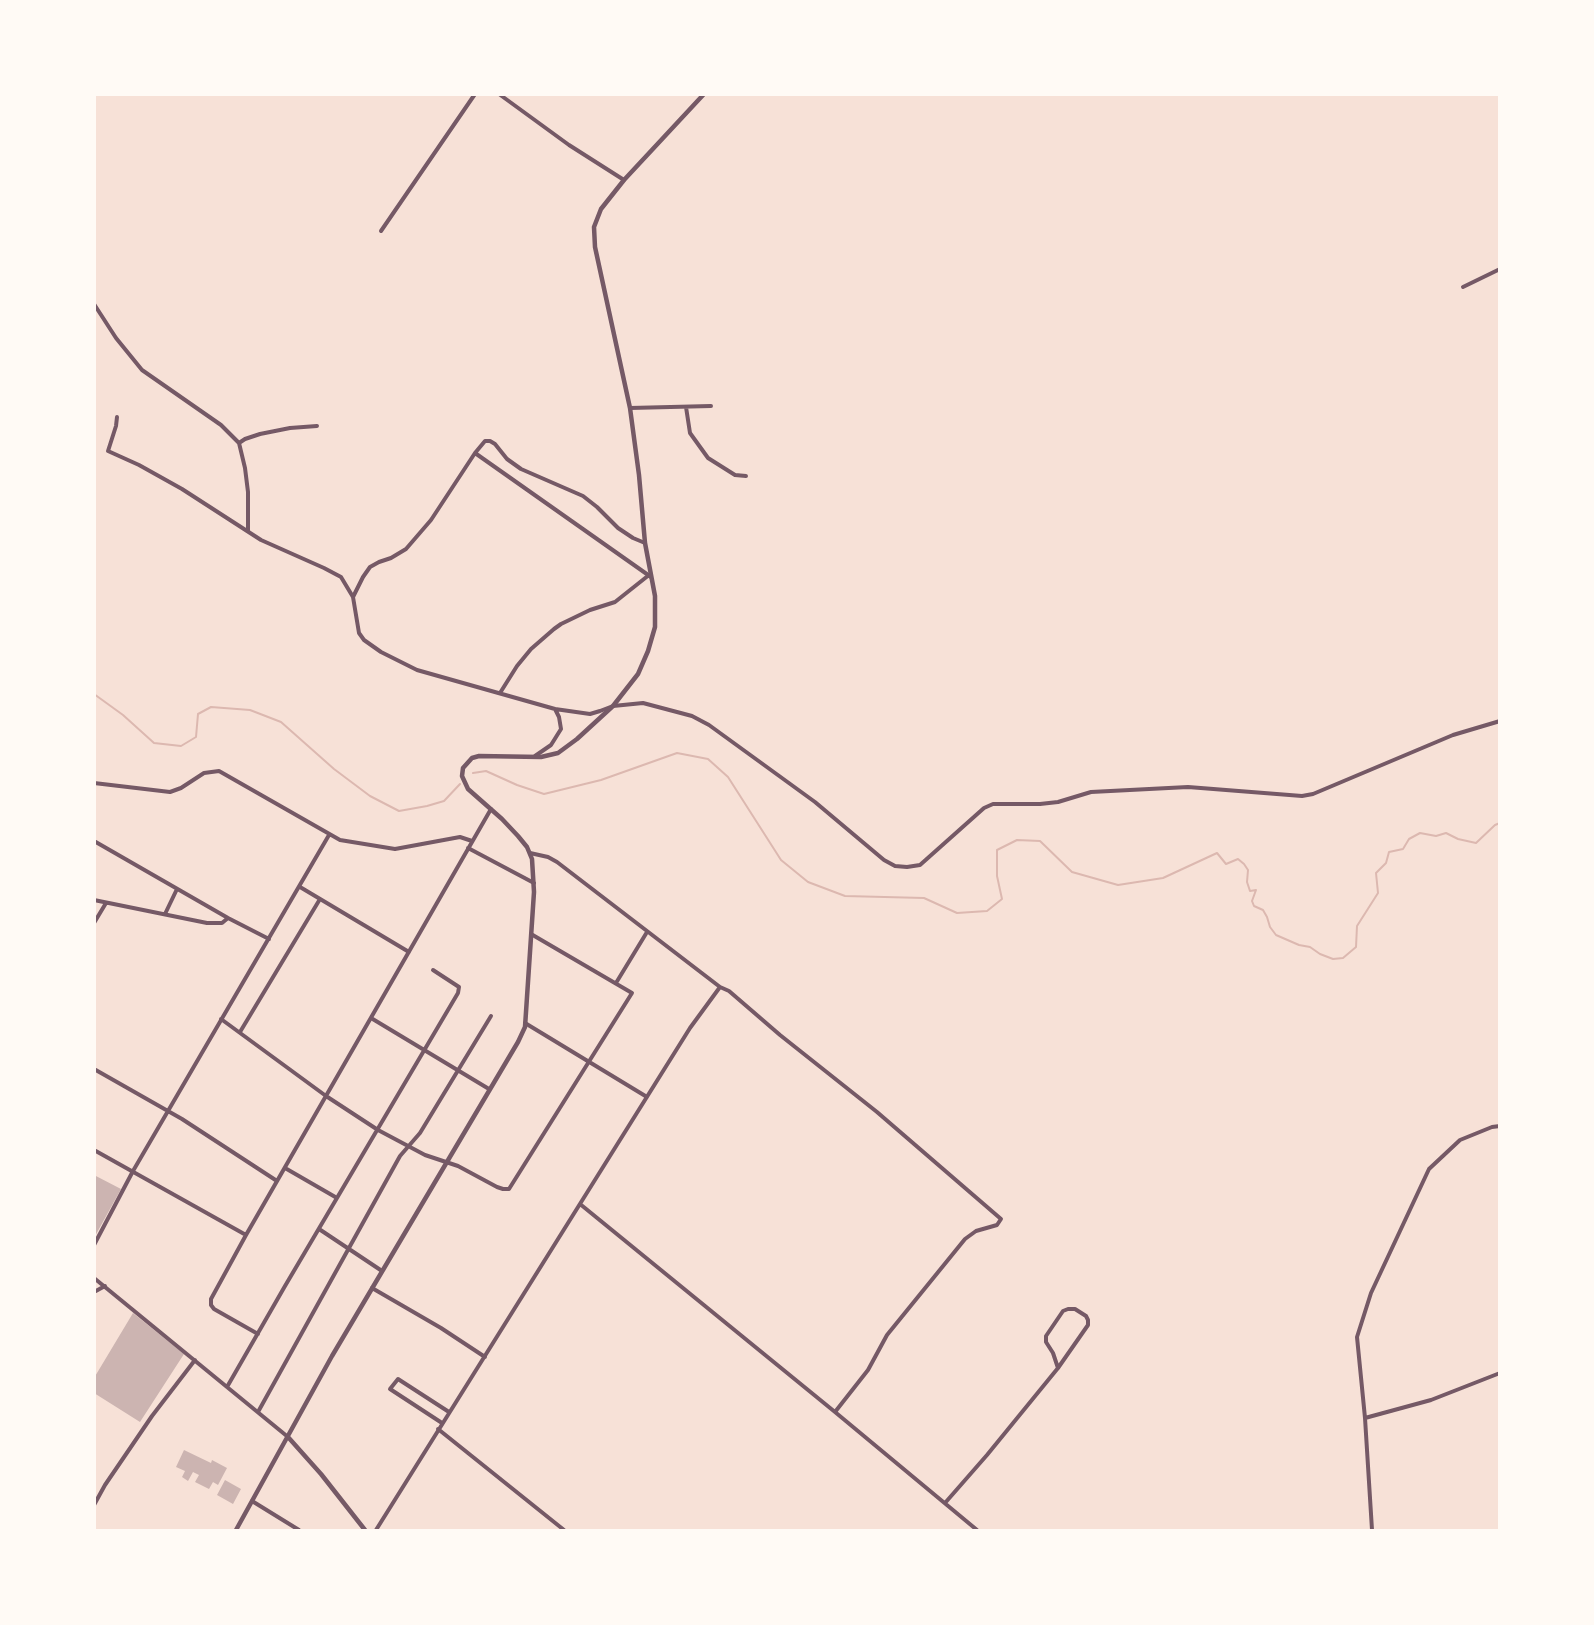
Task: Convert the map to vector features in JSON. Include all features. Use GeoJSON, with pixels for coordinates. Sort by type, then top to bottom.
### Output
{"type":"FeatureCollection","features":[{"type":"Feature","properties":{"kind":"street"},"geometry":{"type":"LineString","coordinates":[[381,231],[475,94]]}},
{"type":"Feature","properties":{"kind":"street"},"geometry":{"type":"LineString","coordinates":[[499,94],[569,145],[624,180]]}},
{"type":"Feature","properties":{"kind":"street"},"geometry":{"type":"LineString","coordinates":[[236,1530],[332,1356],[518,1042],[525,1023],[534,883],[533,864],[530,853],[518,836],[468,789],[462,772],[467,762],[475,757],[551,756],[558,753],[613,706],[638,674],[648,651],[655,627],[655,596],[645,543],[630,408],[594,247],[594,232],[601,209],[624,180],[704,94]]}},
{"type":"Feature","properties":{"kind":"street"},"geometry":{"type":"LineString","coordinates":[[1463,287],[1500,269]]}},
{"type":"Feature","properties":{"kind":"street"},"geometry":{"type":"LineString","coordinates":[[94,304],[116,338],[142,370],[215,420],[239,443],[248,492],[248,531]]}},
{"type":"Feature","properties":{"kind":"street"},"geometry":{"type":"LineString","coordinates":[[630,408],[711,406]]}},
{"type":"Feature","properties":{"kind":"street"},"geometry":{"type":"LineString","coordinates":[[686,407],[690,433],[708,458],[735,474],[746,476]]}},
{"type":"Feature","properties":{"kind":"street"},"geometry":{"type":"LineString","coordinates":[[117,417],[108,452],[139,465],[172,483],[261,540],[341,577],[353,597],[360,633],[364,640],[381,652],[417,670],[555,710],[590,714],[613,706],[643,703],[692,716],[815,802],[884,861],[895,866],[920,865],[984,808],[993,804],[1040,804],[1058,802],[1091,792],[1188,787],[1302,796],[1313,794],[1453,735],[1500,721]]}},
{"type":"Feature","properties":{"kind":"street"},"geometry":{"type":"LineString","coordinates":[[239,443],[260,434],[316,426]]}},
{"type":"Feature","properties":{"kind":"street"},"geometry":{"type":"LineString","coordinates":[[353,597],[370,567],[406,549],[431,520],[485,441],[490,441],[513,465],[531,475],[583,496],[618,528],[645,543]]}},
{"type":"Feature","properties":{"kind":"street"},"geometry":{"type":"LineString","coordinates":[[475,453],[651,577]]}},
{"type":"Feature","properties":{"kind":"street"},"geometry":{"type":"LineString","coordinates":[[500,693],[531,649],[554,629],[590,610],[615,602],[651,577]]}},
{"type":"Feature","properties":{"kind":"street"},"geometry":{"type":"LineString","coordinates":[[535,756],[551,745],[561,729],[555,710]]}},
{"type":"Feature","properties":{"kind":"street"},"geometry":{"type":"LineString","coordinates":[[94,783],[170,792],[186,786],[204,773],[221,771],[329,835],[345,842],[395,849],[450,838],[462,837],[472,841]]}},
{"type":"Feature","properties":{"kind":"street"},"geometry":{"type":"LineString","coordinates":[[258,1334],[214,1309],[211,1303],[246,1235],[490,809]]}},
{"type":"Feature","properties":{"kind":"street"},"geometry":{"type":"LineString","coordinates":[[94,1245],[133,1171],[329,835]]}},
{"type":"Feature","properties":{"kind":"street"},"geometry":{"type":"LineString","coordinates":[[94,841],[268,939]]}},
{"type":"Feature","properties":{"kind":"street"},"geometry":{"type":"LineString","coordinates":[[468,848],[534,883]]}},
{"type":"Feature","properties":{"kind":"street"},"geometry":{"type":"LineString","coordinates":[[530,853],[558,862],[647,932],[720,987],[729,991],[877,1112],[1001,1219],[997,1225],[976,1231],[966,1239],[894,1327],[868,1370],[835,1412]]}},
{"type":"Feature","properties":{"kind":"street"},"geometry":{"type":"LineString","coordinates":[[300,887],[409,952]]}},
{"type":"Feature","properties":{"kind":"street"},"geometry":{"type":"LineString","coordinates":[[165,914],[177,889]]}},
{"type":"Feature","properties":{"kind":"street"},"geometry":{"type":"LineString","coordinates":[[240,1032],[320,899]]}},
{"type":"Feature","properties":{"kind":"street"},"geometry":{"type":"LineString","coordinates":[[94,900],[214,924],[222,923],[228,918]]}},
{"type":"Feature","properties":{"kind":"street"},"geometry":{"type":"LineString","coordinates":[[94,923],[106,903]]}},
{"type":"Feature","properties":{"kind":"street"},"geometry":{"type":"LineString","coordinates":[[616,983],[647,932]]}},
{"type":"Feature","properties":{"kind":"street"},"geometry":{"type":"LineString","coordinates":[[221,1019],[326,1096],[378,1130],[425,1155],[458,1166],[503,1189],[511,1188],[632,993],[531,933]]}},
{"type":"Feature","properties":{"kind":"street"},"geometry":{"type":"LineString","coordinates":[[227,1387],[459,990],[458,986],[433,970]]}},
{"type":"Feature","properties":{"kind":"street"},"geometry":{"type":"LineString","coordinates":[[376,1530],[690,1028],[720,987]]}},
{"type":"Feature","properties":{"kind":"street"},"geometry":{"type":"LineString","coordinates":[[258,1412],[400,1156],[420,1133],[491,1016]]}},
{"type":"Feature","properties":{"kind":"street"},"geometry":{"type":"LineString","coordinates":[[371,1018],[489,1089]]}},
{"type":"Feature","properties":{"kind":"street"},"geometry":{"type":"LineString","coordinates":[[525,1023],[647,1097]]}},
{"type":"Feature","properties":{"kind":"street"},"geometry":{"type":"LineString","coordinates":[[94,1069],[168,1110],[277,1181]]}},
{"type":"Feature","properties":{"kind":"street"},"geometry":{"type":"LineString","coordinates":[[1372,1530],[1357,1337],[1371,1293],[1429,1169],[1460,1140],[1500,1126]]}},
{"type":"Feature","properties":{"kind":"street"},"geometry":{"type":"LineString","coordinates":[[94,1150],[246,1235]]}},
{"type":"Feature","properties":{"kind":"street"},"geometry":{"type":"LineString","coordinates":[[285,1167],[337,1198]]}},
{"type":"Feature","properties":{"kind":"street"},"geometry":{"type":"LineString","coordinates":[[580,1204],[977,1530]]}},
{"type":"Feature","properties":{"kind":"street"},"geometry":{"type":"LineString","coordinates":[[319,1229],[382,1271]]}},
{"type":"Feature","properties":{"kind":"street"},"geometry":{"type":"LineString","coordinates":[[94,1278],[288,1437],[321,1474],[365,1530]]}},
{"type":"Feature","properties":{"kind":"street"},"geometry":{"type":"LineString","coordinates":[[94,1292],[105,1286]]}},
{"type":"Feature","properties":{"kind":"street"},"geometry":{"type":"LineString","coordinates":[[372,1288],[435,1324],[484,1357]]}},
{"type":"Feature","properties":{"kind":"street"},"geometry":{"type":"LineString","coordinates":[[945,1503],[1058,1368],[1088,1326],[1086,1316],[1075,1309],[1064,1311],[1046,1336],[1046,1342],[1058,1368]]}},
{"type":"Feature","properties":{"kind":"street"},"geometry":{"type":"LineString","coordinates":[[94,1505],[152,1416],[195,1360]]}},
{"type":"Feature","properties":{"kind":"street"},"geometry":{"type":"LineString","coordinates":[[1365,1418],[1431,1400],[1500,1373]]}},
{"type":"Feature","properties":{"kind":"street"},"geometry":{"type":"LineString","coordinates":[[442,1423],[390,1389],[398,1379],[449,1412]]}},
{"type":"Feature","properties":{"kind":"street"},"geometry":{"type":"LineString","coordinates":[[438,1429],[564,1530]]}},
{"type":"Feature","properties":{"kind":"street"},"geometry":{"type":"LineString","coordinates":[[251,1501],[299,1530]]}},
{"type":"Feature","properties":{"kind":"building"},"geometry":{"type":"Polygon","coordinates":[[[94,1175],[121,1189],[94,1238],[94,1175]]]}},
{"type":"Feature","properties":{"kind":"building"},"geometry":{"type":"Polygon","coordinates":[[[133,1313],[184,1354],[140,1422],[94,1393],[94,1378],[133,1313]]]}},
{"type":"Feature","properties":{"kind":"building"},"geometry":{"type":"Polygon","coordinates":[[[184,1450],[227,1468],[218,1485],[213,1482],[209,1489],[195,1482],[199,1475],[193,1472],[188,1481],[182,1477],[185,1471],[176,1467],[184,1450]]]}},
{"type":"Feature","properties":{"kind":"building"},"geometry":{"type":"Polygon","coordinates":[[[225,1480],[241,1489],[233,1504],[217,1495],[225,1480]]]}},
{"type":"Feature","properties":{"kind":"waterway"},"geometry":{"type":"LineString","coordinates":[[94,694],[123,715],[154,743],[181,746],[196,737],[198,714],[211,707],[250,710],[281,722],[334,769],[370,796],[399,811],[444,801],[460,784]]}},
{"type":"Feature","properties":{"kind":"waterway"},"geometry":{"type":"LineString","coordinates":[[473,773],[486,771],[544,794],[601,780],[677,753],[708,759],[728,777],[781,860],[808,882],[845,896],[924,898],[957,913],[987,911],[1002,899],[997,876],[997,850],[1017,840],[1040,841],[1072,872],[1118,885],[1163,878],[1217,853],[1226,864],[1238,859],[1244,864],[1248,870],[1247,882],[1250,891],[1256,890],[1252,901],[1254,906],[1263,910],[1276,935],[1310,947],[1333,959],[1343,958],[1356,947],[1357,926],[1378,893],[1376,873],[1386,863],[1389,852],[1403,849],[1409,839],[1420,833],[1436,836],[1446,833],[1458,839],[1476,843],[1500,823]]}}]}
